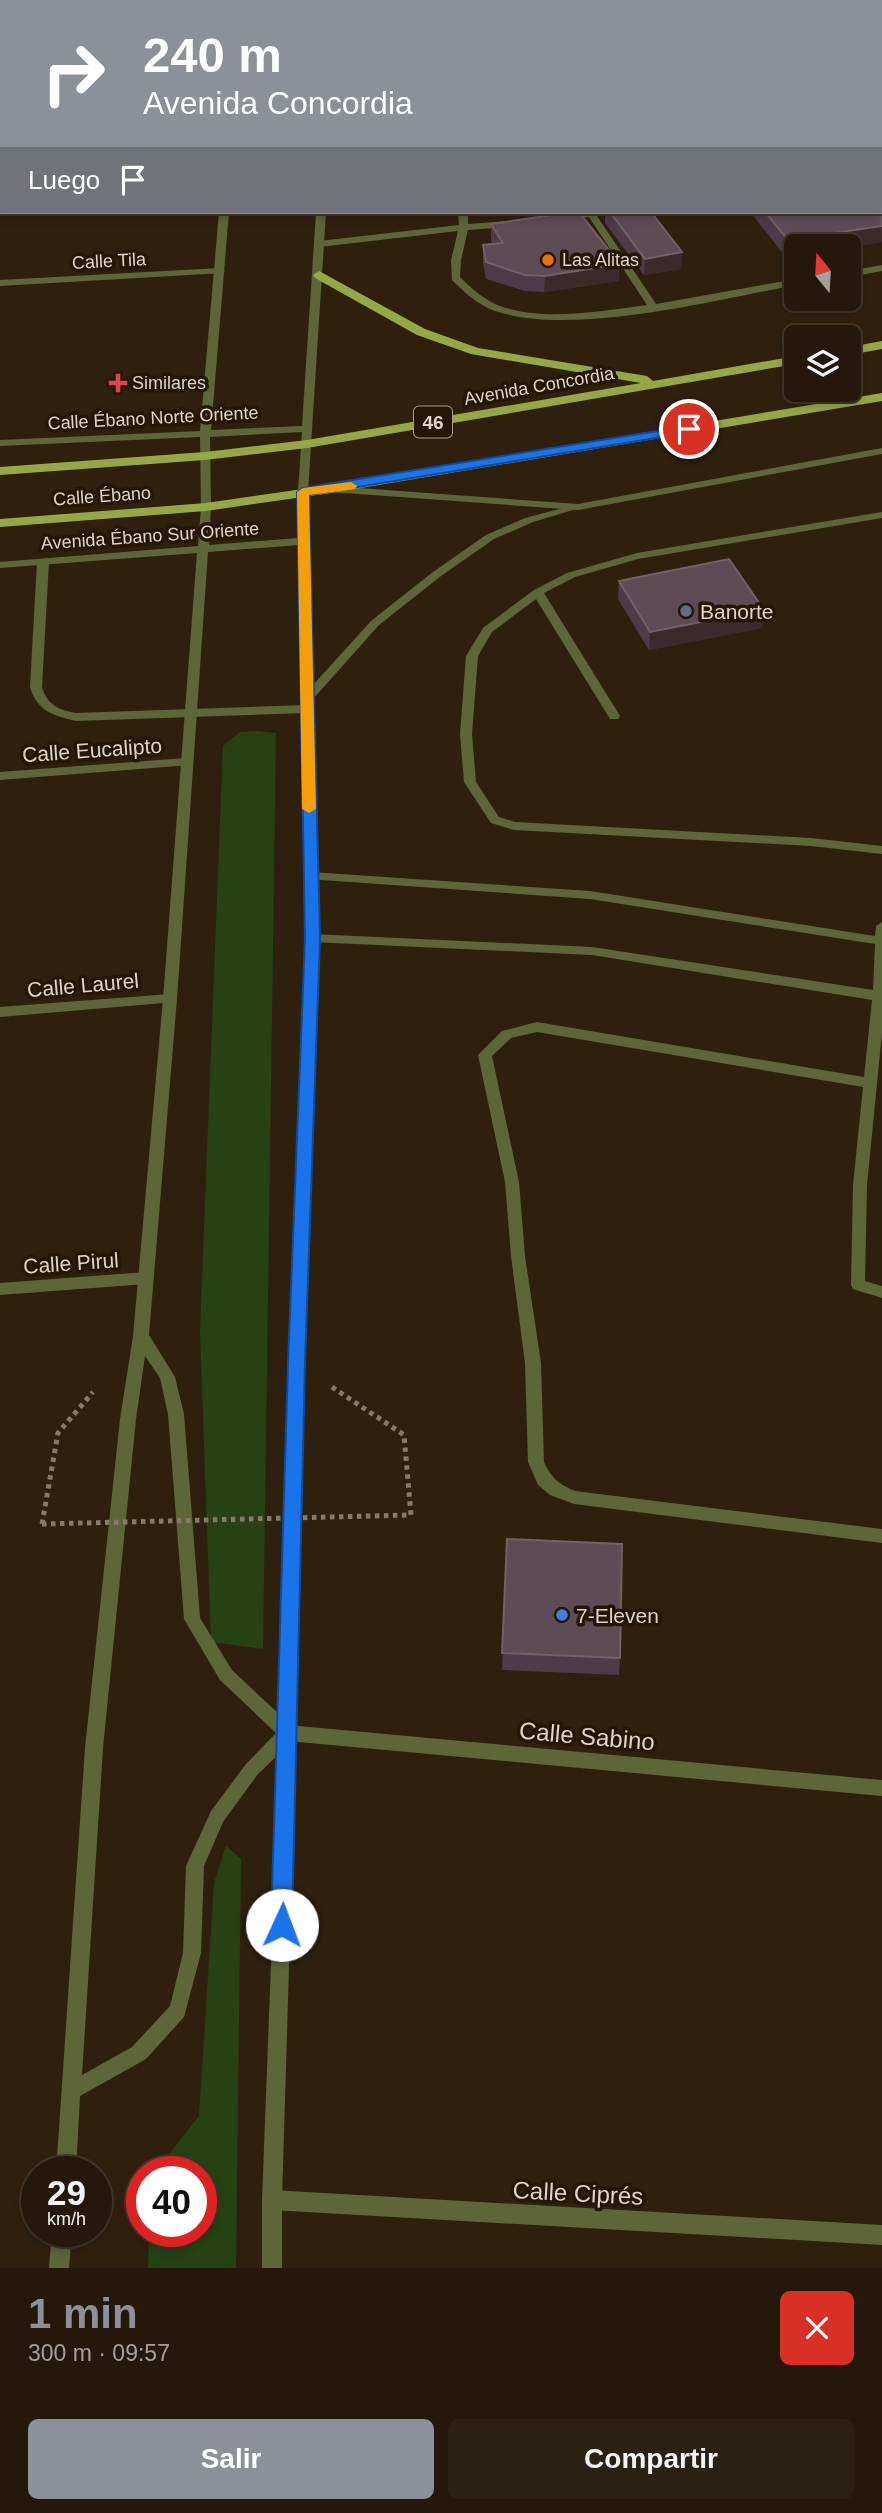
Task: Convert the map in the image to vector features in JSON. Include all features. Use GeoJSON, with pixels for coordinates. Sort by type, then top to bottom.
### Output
{"type":"FeatureCollection","features":[{"type":"Feature","properties":{"kind":"main road"},"geometry":{"type":"LineString","coordinates":[[319,275],[421,332],[475,351],[661,382]]}},
{"type":"Feature","properties":{"kind":"main road"},"geometry":{"type":"LineString","coordinates":[[861,349],[882,345]]}},
{"type":"Feature","properties":{"kind":"main road","name":"Avenida Concordia"},"geometry":{"type":"LineString","coordinates":[[205,456],[307,436],[784,362]]}},
{"type":"Feature","properties":{"kind":"main road","name":"46"},"geometry":{"type":"LineString","coordinates":[[206,508],[882,397]]}},
{"type":"Feature","properties":{"kind":"main road","name":"Calle Ébano"},"geometry":{"type":"LineString","coordinates":[[0,471],[205,456]]}},
{"type":"Feature","properties":{"kind":"main road","name":"Calle Ébano"},"geometry":{"type":"LineString","coordinates":[[0,523],[206,508]]}},
{"type":"Feature","properties":{"kind":"street"},"geometry":{"type":"LineString","coordinates":[[67,2156],[93,1748],[128,1419],[141,1336],[170,999],[206,508],[205,433],[224,214]]}},
{"type":"Feature","properties":{"kind":"street"},"geometry":{"type":"LineString","coordinates":[[272,2268],[296,1363],[312,938],[303,492],[321,214]]}},
{"type":"Feature","properties":{"kind":"street"},"geometry":{"type":"LineString","coordinates":[[463,214],[466,230],[454,261],[455,278],[469,291],[498,309],[540,316],[605,313],[784,284]]}},
{"type":"Feature","properties":{"kind":"street"},"geometry":{"type":"LineString","coordinates":[[547,219],[584,214]]}},
{"type":"Feature","properties":{"kind":"street"},"geometry":{"type":"LineString","coordinates":[[592,214],[652,306]]}},
{"type":"Feature","properties":{"kind":"street"},"geometry":{"type":"LineString","coordinates":[[318,244],[409,232],[466,230],[520,223]]}},
{"type":"Feature","properties":{"kind":"street"},"geometry":{"type":"LineString","coordinates":[[861,272],[882,268]]}},
{"type":"Feature","properties":{"kind":"street","name":"Calle Tila"},"geometry":{"type":"LineString","coordinates":[[0,283],[220,271]]}},
{"type":"Feature","properties":{"kind":"street","name":"Calle Ébano Norte Oriente"},"geometry":{"type":"LineString","coordinates":[[0,443],[205,433],[307,436]]}},
{"type":"Feature","properties":{"kind":"street"},"geometry":{"type":"LineString","coordinates":[[43,562],[36,687],[39,700],[53,712],[76,717],[190,713],[307,703],[375,623],[489,537],[529,520],[578,507],[882,451]]}},
{"type":"Feature","properties":{"kind":"street"},"geometry":{"type":"LineString","coordinates":[[331,489],[578,507]]}},
{"type":"Feature","properties":{"kind":"street"},"geometry":{"type":"LineString","coordinates":[[882,515],[636,556],[571,575],[538,592],[487,630],[472,656],[466,734],[470,782],[495,820],[514,827],[811,842],[882,850]]}},
{"type":"Feature","properties":{"kind":"street","name":"Avenida Ébano Sur Oriente"},"geometry":{"type":"LineString","coordinates":[[0,565],[303,541]]}},
{"type":"Feature","properties":{"kind":"street"},"geometry":{"type":"LineString","coordinates":[[538,592],[614,716]]}},
{"type":"Feature","properties":{"kind":"street","name":"Calle Eucalipto"},"geometry":{"type":"LineString","coordinates":[[0,776],[186,762]]}},
{"type":"Feature","properties":{"kind":"street"},"geometry":{"type":"LineString","coordinates":[[311,876],[590,895],[881,941]]}},
{"type":"Feature","properties":{"kind":"street"},"geometry":{"type":"LineString","coordinates":[[882,926],[879,996],[860,1185],[859,1286],[882,1292]]}},
{"type":"Feature","properties":{"kind":"street"},"geometry":{"type":"LineString","coordinates":[[312,938],[592,951],[879,996]]}},
{"type":"Feature","properties":{"kind":"street","name":"Calle Laurel"},"geometry":{"type":"LineString","coordinates":[[0,1012],[170,999]]}},
{"type":"Feature","properties":{"kind":"street"},"geometry":{"type":"LineString","coordinates":[[871,1083],[537,1027],[507,1034],[485,1055],[512,1182],[518,1256],[533,1363],[536,1462],[544,1480],[556,1490],[573,1497],[882,1536]]}},
{"type":"Feature","properties":{"kind":"street","name":"Calle Pirul"},"geometry":{"type":"LineString","coordinates":[[0,1289],[146,1278]]}},
{"type":"Feature","properties":{"kind":"street"},"geometry":{"type":"LineString","coordinates":[[141,1336],[167,1377],[176,1414],[192,1619],[226,1675],[288,1733]]}},
{"type":"Feature","properties":{"kind":"street"},"geometry":{"type":"LineString","coordinates":[[71,2091],[139,2053],[178,2011],[192,1953],[195,1866],[217,1817],[252,1769],[288,1733]]}},
{"type":"Feature","properties":{"kind":"street","name":"Calle Sabino"},"geometry":{"type":"LineString","coordinates":[[288,1733],[882,1788]]}},
{"type":"Feature","properties":{"kind":"street","name":"Calle Ciprés"},"geometry":{"type":"LineString","coordinates":[[272,2200],[882,2235]]}},
{"type":"Feature","properties":{"kind":"street"},"geometry":{"type":"LineString","coordinates":[[59,2268],[61,2247]]}},
{"type":"Feature","properties":{"kind":"path"},"geometry":{"type":"LineString","coordinates":[[100,1384],[58,1433],[43,1524],[411,1515],[404,1435],[296,1363]]}},
{"type":"Feature","properties":{"kind":"green space"},"geometry":{"type":"Polygon","coordinates":[[[240,732],[276,733],[263,1649],[211,1642],[200,1331],[223,746],[240,732]]]}},
{"type":"Feature","properties":{"kind":"green space"},"geometry":{"type":"Polygon","coordinates":[[[226,1846],[241,1859],[236,2268],[148,2268],[149,2247],[217,2247],[217,2156],[168,2156],[199,2116],[214,1883],[226,1846]]]}},
{"type":"Feature","properties":{"kind":"building","name":"Las Alitas"},"geometry":{"type":"Polygon","coordinates":[[[558,214],[581,214],[620,264],[545,276],[525,275],[486,262],[483,245],[503,243],[491,224],[558,214]]]}},
{"type":"Feature","properties":{"kind":"building"},"geometry":{"type":"Polygon","coordinates":[[[611,214],[653,214],[682,252],[645,259],[611,214]]]}},
{"type":"Feature","properties":{"kind":"building"},"geometry":{"type":"Polygon","coordinates":[[[767,214],[882,214],[882,226],[828,234],[784,235],[767,214]]]}},
{"type":"Feature","properties":{"kind":"building"},"geometry":{"type":"Polygon","coordinates":[[[729,559],[764,610],[650,632],[619,581],[729,559]]]}},
{"type":"Feature","properties":{"kind":"building","name":"7-Eleven"},"geometry":{"type":"Polygon","coordinates":[[[507,1539],[622,1544],[620,1658],[502,1653],[507,1539]]]}},
{"type":"Feature","properties":{"kind":"slow traffic"},"geometry":{"type":"LineString","coordinates":[[309,809],[303,492],[351,486]]}},
{"type":"Feature","properties":{"kind":"place","name":"Las Alitas"},"geometry":{"type":"Point","coordinates":[548,260]}},
{"type":"Feature","properties":{"kind":"place","name":"Similares"},"geometry":{"type":"Point","coordinates":[118,383]}},
{"type":"Feature","properties":{"kind":"place","name":"Banorte"},"geometry":{"type":"Point","coordinates":[686,611]}},
{"type":"Feature","properties":{"kind":"place","name":"7-Eleven"},"geometry":{"type":"Point","coordinates":[562,1615]}},
{"type":"Feature","properties":{"kind":"route"},"geometry":{"type":"LineString","coordinates":[[282,1925],[296,1363],[312,938],[303,492],[689,429]]}}]}
